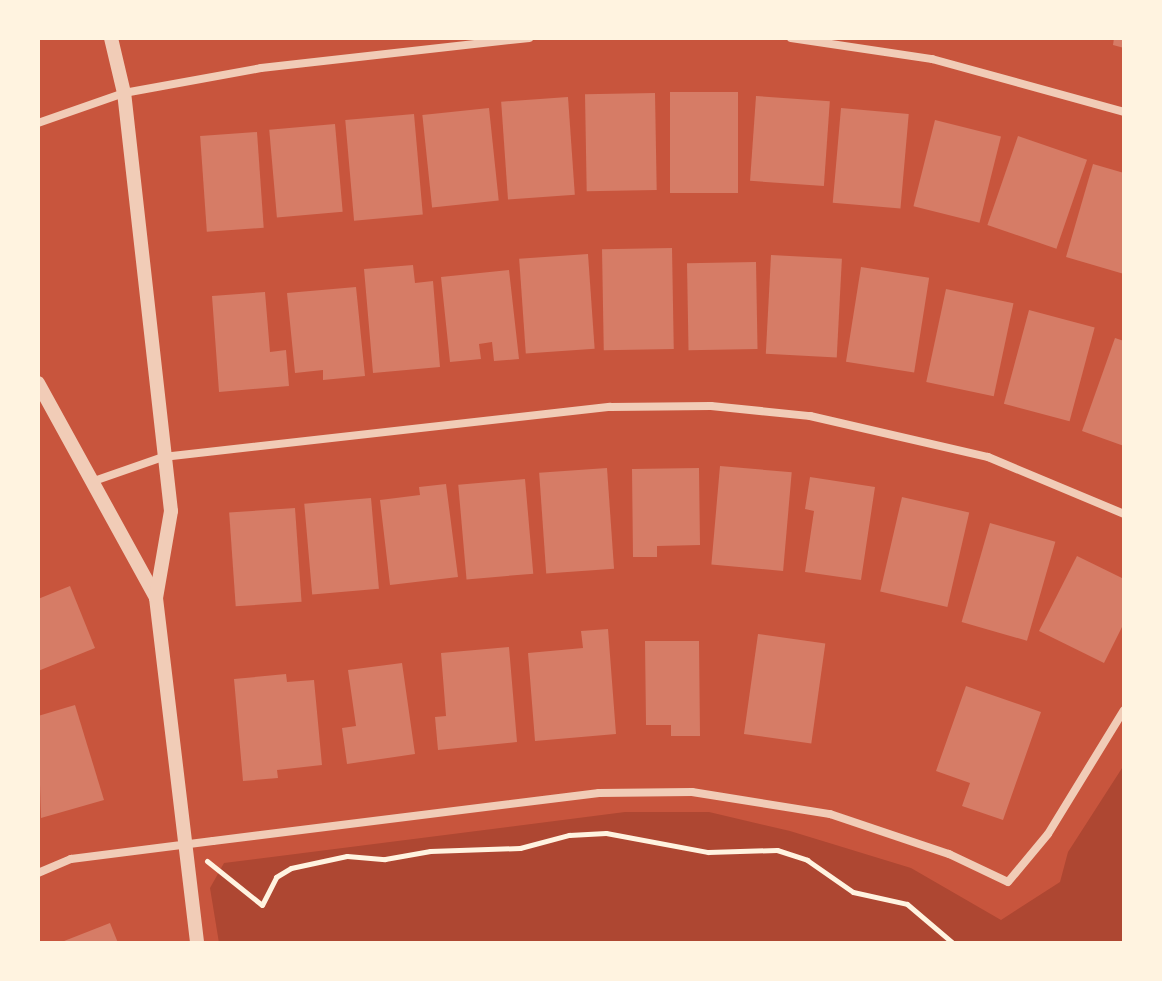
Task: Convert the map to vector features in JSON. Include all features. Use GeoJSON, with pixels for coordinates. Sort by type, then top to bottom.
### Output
{"type":"FeatureCollection","features":[{"type":"Feature","properties":{"kind":"street"},"geometry":{"type":"LineString","coordinates":[[111,38],[124,93],[171,511],[156,598],[197,943]]}},
{"type":"Feature","properties":{"kind":"street"},"geometry":{"type":"LineString","coordinates":[[38,123],[124,93],[261,68],[529,38]]}},
{"type":"Feature","properties":{"kind":"street"},"geometry":{"type":"LineString","coordinates":[[791,38],[932,59],[1019,79],[1124,112]]}},
{"type":"Feature","properties":{"kind":"street"},"geometry":{"type":"LineString","coordinates":[[38,383],[156,598]]}},
{"type":"Feature","properties":{"kind":"street"},"geometry":{"type":"LineString","coordinates":[[94,481],[163,457],[595,408],[711,406],[810,416],[988,457],[1124,514]]}},
{"type":"Feature","properties":{"kind":"street"},"geometry":{"type":"LineString","coordinates":[[38,873],[71,859],[599,793],[692,792],[830,814],[949,854],[1008,882],[1048,834],[1124,710]]}},
{"type":"Feature","properties":{"kind":"path"},"geometry":{"type":"LineString","coordinates":[[186,845],[262,905],[276,877],[291,868],[347,856],[385,859],[430,851],[520,848],[569,835],[606,833],[708,852],[777,850],[807,860],[853,892],[907,904],[953,943]]}},
{"type":"Feature","properties":{"kind":"shaded area"},"geometry":{"type":"Polygon","coordinates":[[[1124,765],[1124,943],[219,943],[210,888],[224,863],[625,812],[709,812],[790,831],[911,868],[1001,920],[1060,882],[1068,852],[1124,765]]]}},
{"type":"Feature","properties":{"kind":"building"},"geometry":{"type":"Polygon","coordinates":[[[1114,38],[1124,38],[1124,48],[1113,45],[1114,38]]]}},
{"type":"Feature","properties":{"kind":"building"},"geometry":{"type":"Polygon","coordinates":[[[670,92],[738,92],[738,193],[670,193],[670,92]]]}},
{"type":"Feature","properties":{"kind":"building"},"geometry":{"type":"Polygon","coordinates":[[[655,93],[657,190],[587,191],[585,94],[655,93]]]}},
{"type":"Feature","properties":{"kind":"building"},"geometry":{"type":"Polygon","coordinates":[[[756,96],[830,101],[824,186],[750,181],[756,96]]]}},
{"type":"Feature","properties":{"kind":"building"},"geometry":{"type":"Polygon","coordinates":[[[568,97],[575,195],[508,199],[501,102],[568,97]]]}},
{"type":"Feature","properties":{"kind":"building"},"geometry":{"type":"Polygon","coordinates":[[[489,108],[499,200],[432,207],[422,115],[489,108]]]}},
{"type":"Feature","properties":{"kind":"building"},"geometry":{"type":"Polygon","coordinates":[[[841,108],[909,114],[900,209],[833,203],[841,108]]]}},
{"type":"Feature","properties":{"kind":"building"},"geometry":{"type":"Polygon","coordinates":[[[414,114],[423,215],[354,221],[345,120],[414,114]]]}},
{"type":"Feature","properties":{"kind":"building"},"geometry":{"type":"Polygon","coordinates":[[[935,120],[1001,136],[979,223],[913,206],[935,120]]]}},
{"type":"Feature","properties":{"kind":"building"},"geometry":{"type":"Polygon","coordinates":[[[335,124],[343,212],[277,217],[269,130],[335,124]]]}},
{"type":"Feature","properties":{"kind":"building"},"geometry":{"type":"Polygon","coordinates":[[[257,132],[264,228],[207,232],[200,136],[257,132]]]}},
{"type":"Feature","properties":{"kind":"building"},"geometry":{"type":"Polygon","coordinates":[[[1018,136],[1087,160],[1056,249],[987,225],[1018,136]]]}},
{"type":"Feature","properties":{"kind":"building"},"geometry":{"type":"Polygon","coordinates":[[[1093,164],[1124,173],[1124,274],[1066,257],[1093,164]]]}},
{"type":"Feature","properties":{"kind":"building"},"geometry":{"type":"Polygon","coordinates":[[[672,248],[674,349],[604,350],[602,249],[672,248]]]}},
{"type":"Feature","properties":{"kind":"building"},"geometry":{"type":"Polygon","coordinates":[[[588,254],[595,349],[526,354],[519,259],[588,254]]]}},
{"type":"Feature","properties":{"kind":"building"},"geometry":{"type":"Polygon","coordinates":[[[771,255],[842,259],[837,358],[766,354],[771,255]]]}},
{"type":"Feature","properties":{"kind":"building"},"geometry":{"type":"Polygon","coordinates":[[[756,262],[758,349],[689,350],[687,263],[756,262]]]}},
{"type":"Feature","properties":{"kind":"building"},"geometry":{"type":"Polygon","coordinates":[[[413,265],[415,283],[433,281],[440,367],[373,373],[364,269],[413,265]]]}},
{"type":"Feature","properties":{"kind":"building"},"geometry":{"type":"Polygon","coordinates":[[[861,267],[929,278],[914,373],[846,362],[861,267]]]}},
{"type":"Feature","properties":{"kind":"building"},"geometry":{"type":"Polygon","coordinates":[[[509,270],[519,359],[494,361],[492,342],[479,344],[481,359],[450,362],[441,277],[509,270]]]}},
{"type":"Feature","properties":{"kind":"building"},"geometry":{"type":"Polygon","coordinates":[[[356,287],[365,376],[323,380],[323,370],[295,373],[287,293],[356,287]]]}},
{"type":"Feature","properties":{"kind":"building"},"geometry":{"type":"Polygon","coordinates":[[[946,289],[1013,303],[994,396],[926,382],[946,289]]]}},
{"type":"Feature","properties":{"kind":"building"},"geometry":{"type":"Polygon","coordinates":[[[265,292],[270,352],[286,350],[289,386],[219,392],[212,296],[265,292]]]}},
{"type":"Feature","properties":{"kind":"building"},"geometry":{"type":"Polygon","coordinates":[[[1029,310],[1095,328],[1070,421],[1004,404],[1029,310]]]}},
{"type":"Feature","properties":{"kind":"building"},"geometry":{"type":"Polygon","coordinates":[[[1115,338],[1124,341],[1124,446],[1082,431],[1115,338]]]}},
{"type":"Feature","properties":{"kind":"building"},"geometry":{"type":"Polygon","coordinates":[[[720,466],[792,472],[783,571],[711,565],[720,466]]]}},
{"type":"Feature","properties":{"kind":"building"},"geometry":{"type":"Polygon","coordinates":[[[607,468],[614,569],[546,573],[539,473],[607,468]]]}},
{"type":"Feature","properties":{"kind":"building"},"geometry":{"type":"Polygon","coordinates":[[[699,468],[700,545],[657,546],[657,557],[633,557],[632,469],[699,468]]]}},
{"type":"Feature","properties":{"kind":"building"},"geometry":{"type":"Polygon","coordinates":[[[810,477],[875,487],[861,580],[805,572],[814,511],[805,509],[810,477]]]}},
{"type":"Feature","properties":{"kind":"building"},"geometry":{"type":"Polygon","coordinates":[[[525,479],[533,574],[467,579],[458,485],[525,479]]]}},
{"type":"Feature","properties":{"kind":"building"},"geometry":{"type":"Polygon","coordinates":[[[446,484],[458,577],[390,585],[380,500],[420,495],[419,487],[446,484]]]}},
{"type":"Feature","properties":{"kind":"building"},"geometry":{"type":"Polygon","coordinates":[[[902,497],[969,513],[947,607],[880,592],[902,497]]]}},
{"type":"Feature","properties":{"kind":"building"},"geometry":{"type":"Polygon","coordinates":[[[371,498],[379,589],[312,594],[304,504],[371,498]]]}},
{"type":"Feature","properties":{"kind":"building"},"geometry":{"type":"Polygon","coordinates":[[[295,508],[302,602],[236,606],[229,513],[295,508]]]}},
{"type":"Feature","properties":{"kind":"building"},"geometry":{"type":"Polygon","coordinates":[[[990,523],[1055,542],[1027,641],[962,622],[990,523]]]}},
{"type":"Feature","properties":{"kind":"building"},"geometry":{"type":"Polygon","coordinates":[[[1077,556],[1124,579],[1124,623],[1104,663],[1039,631],[1077,556]]]}},
{"type":"Feature","properties":{"kind":"building"},"geometry":{"type":"Polygon","coordinates":[[[70,586],[95,648],[38,671],[38,599],[70,586]]]}},
{"type":"Feature","properties":{"kind":"building"},"geometry":{"type":"Polygon","coordinates":[[[608,629],[616,734],[535,741],[528,653],[583,648],[581,631],[608,629]]]}},
{"type":"Feature","properties":{"kind":"building"},"geometry":{"type":"Polygon","coordinates":[[[758,634],[825,643],[811,743],[744,734],[758,634]]]}},
{"type":"Feature","properties":{"kind":"building"},"geometry":{"type":"Polygon","coordinates":[[[645,641],[699,641],[700,736],[671,736],[671,725],[646,725],[645,641]]]}},
{"type":"Feature","properties":{"kind":"building"},"geometry":{"type":"Polygon","coordinates":[[[509,647],[517,742],[438,750],[435,717],[446,716],[441,653],[509,647]]]}},
{"type":"Feature","properties":{"kind":"building"},"geometry":{"type":"Polygon","coordinates":[[[402,663],[415,754],[347,764],[342,728],[356,726],[348,670],[402,663]]]}},
{"type":"Feature","properties":{"kind":"building"},"geometry":{"type":"Polygon","coordinates":[[[286,674],[287,682],[314,680],[322,765],[277,770],[278,778],[243,781],[234,679],[286,674]]]}},
{"type":"Feature","properties":{"kind":"building"},"geometry":{"type":"Polygon","coordinates":[[[966,686],[1041,712],[1003,820],[962,806],[970,783],[936,771],[966,686]]]}},
{"type":"Feature","properties":{"kind":"building"},"geometry":{"type":"Polygon","coordinates":[[[75,705],[104,800],[41,818],[38,716],[75,705]]]}},
{"type":"Feature","properties":{"kind":"building"},"geometry":{"type":"Polygon","coordinates":[[[110,923],[118,943],[59,943],[110,923]]]}}]}
